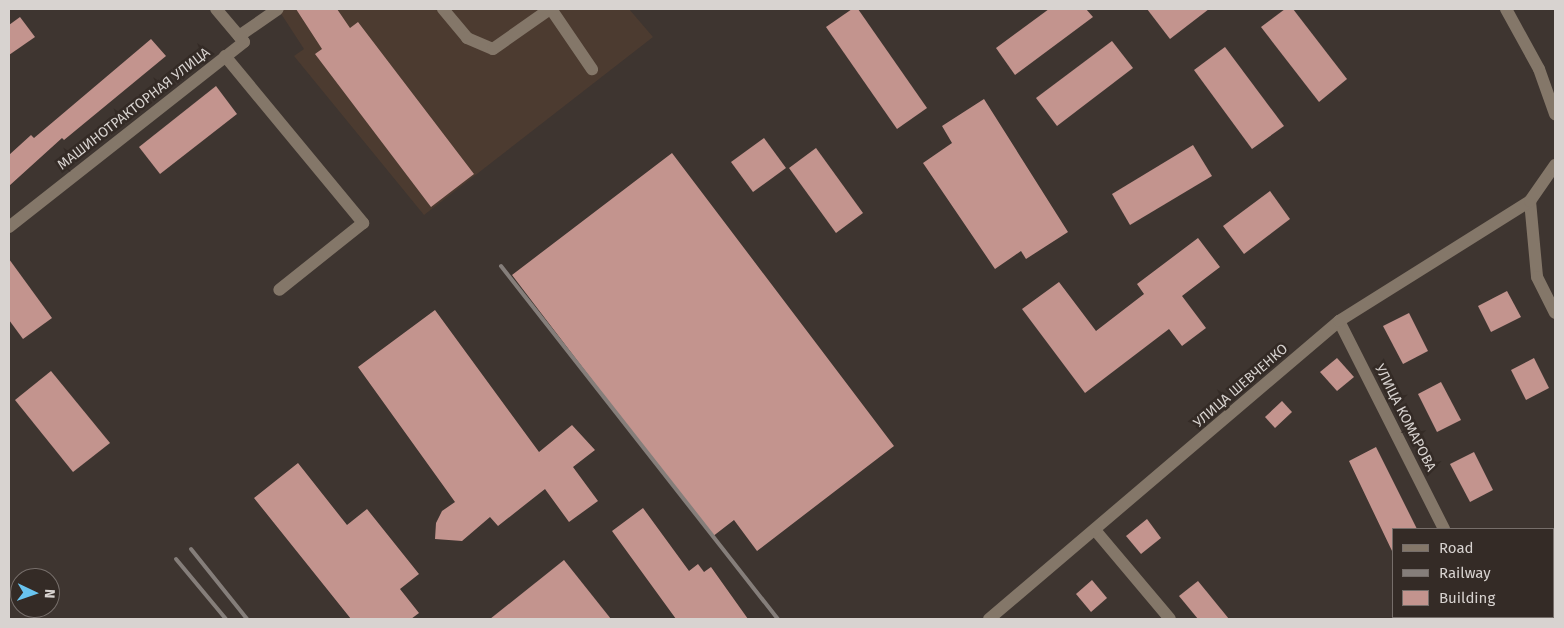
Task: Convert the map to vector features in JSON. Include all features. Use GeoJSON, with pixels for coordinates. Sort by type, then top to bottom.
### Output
{"type":"FeatureCollection","features":[{"type":"Feature","properties":{"kind":"street"},"geometry":{"type":"LineString","coordinates":[[216,9],[239,36],[278,9]]}},
{"type":"Feature","properties":{"kind":"street"},"geometry":{"type":"LineString","coordinates":[[443,9],[467,38],[493,49],[550,9],[592,69]]}},
{"type":"Feature","properties":{"kind":"street"},"geometry":{"type":"LineString","coordinates":[[1506,9],[1539,69],[1555,114]]}},
{"type":"Feature","properties":{"kind":"street","name":"МАШИНОТРАКТОРНАЯ УЛИЦА"},"geometry":{"type":"LineString","coordinates":[[9,227],[244,42],[239,36]]}},
{"type":"Feature","properties":{"kind":"street"},"geometry":{"type":"LineString","coordinates":[[225,56],[362,223],[279,290]]}},
{"type":"Feature","properties":{"kind":"street"},"geometry":{"type":"LineString","coordinates":[[1555,165],[1530,201],[1537,277],[1555,313]]}},
{"type":"Feature","properties":{"kind":"street","name":"УЛИЦА ШЕВЧЕНКО"},"geometry":{"type":"LineString","coordinates":[[989,619],[1339,321],[1530,201]]}},
{"type":"Feature","properties":{"kind":"street","name":"УЛИЦА КОМАРОВА"},"geometry":{"type":"LineString","coordinates":[[1339,321],[1443,528]]}},
{"type":"Feature","properties":{"kind":"street"},"geometry":{"type":"LineString","coordinates":[[1095,530],[1170,619]]}},
{"type":"Feature","properties":{"kind":"shaded area"},"geometry":{"type":"Polygon","coordinates":[[[278,9],[629,9],[653,37],[424,215],[294,56],[304,49],[278,9]]]}},
{"type":"Feature","properties":{"kind":"building"},"geometry":{"type":"Polygon","coordinates":[[[296,9],[337,9],[350,28],[358,22],[474,174],[431,207],[315,54],[322,49],[296,9]]]}},
{"type":"Feature","properties":{"kind":"building"},"geometry":{"type":"Polygon","coordinates":[[[852,9],[858,9],[927,108],[897,129],[826,27],[852,9]]]}},
{"type":"Feature","properties":{"kind":"building"},"geometry":{"type":"Polygon","coordinates":[[[1049,9],[1086,9],[1093,17],[1015,75],[996,48],[1049,9]]]}},
{"type":"Feature","properties":{"kind":"building"},"geometry":{"type":"Polygon","coordinates":[[[1147,9],[1209,9],[1170,39],[1147,9]]]}},
{"type":"Feature","properties":{"kind":"building"},"geometry":{"type":"Polygon","coordinates":[[[1285,9],[1293,9],[1347,79],[1319,102],[1261,27],[1285,9]]]}},
{"type":"Feature","properties":{"kind":"building"},"geometry":{"type":"Polygon","coordinates":[[[20,17],[35,37],[9,55],[9,25],[20,17]]]}},
{"type":"Feature","properties":{"kind":"building"},"geometry":{"type":"Polygon","coordinates":[[[151,39],[166,56],[64,140],[62,138],[9,186],[9,155],[31,135],[34,138],[151,39]]]}},
{"type":"Feature","properties":{"kind":"building"},"geometry":{"type":"Polygon","coordinates":[[[1112,41],[1133,68],[1057,126],[1036,98],[1112,41]]]}},
{"type":"Feature","properties":{"kind":"building"},"geometry":{"type":"Polygon","coordinates":[[[1225,47],[1284,126],[1252,149],[1194,70],[1225,47]]]}},
{"type":"Feature","properties":{"kind":"building"},"geometry":{"type":"Polygon","coordinates":[[[216,86],[237,114],[160,174],[139,147],[216,86]]]}},
{"type":"Feature","properties":{"kind":"building"},"geometry":{"type":"Polygon","coordinates":[[[984,99],[1068,232],[1026,259],[1021,251],[995,269],[923,163],[952,143],[942,126],[984,99]]]}},
{"type":"Feature","properties":{"kind":"building"},"geometry":{"type":"Polygon","coordinates":[[[764,138],[786,168],[753,192],[731,162],[764,138]]]}},
{"type":"Feature","properties":{"kind":"building"},"geometry":{"type":"Polygon","coordinates":[[[1193,145],[1212,176],[1130,225],[1112,194],[1193,145]]]}},
{"type":"Feature","properties":{"kind":"building"},"geometry":{"type":"Polygon","coordinates":[[[816,148],[863,213],[836,233],[789,168],[816,148]]]}},
{"type":"Feature","properties":{"kind":"building"},"geometry":{"type":"Polygon","coordinates":[[[672,153],[894,446],[757,551],[734,520],[712,537],[512,275],[672,153]]]}},
{"type":"Feature","properties":{"kind":"building"},"geometry":{"type":"Polygon","coordinates":[[[1270,191],[1290,219],[1244,254],[1223,226],[1270,191]]]}},
{"type":"Feature","properties":{"kind":"building"},"geometry":{"type":"Polygon","coordinates":[[[1198,238],[1220,267],[1182,296],[1206,328],[1182,346],[1169,329],[1085,393],[1022,309],[1059,282],[1096,331],[1144,294],[1137,284],[1198,238]]]}},
{"type":"Feature","properties":{"kind":"building"},"geometry":{"type":"Polygon","coordinates":[[[9,259],[52,318],[23,339],[9,320],[9,259]]]}},
{"type":"Feature","properties":{"kind":"building"},"geometry":{"type":"Polygon","coordinates":[[[1507,291],[1521,317],[1491,332],[1478,306],[1507,291]]]}},
{"type":"Feature","properties":{"kind":"building"},"geometry":{"type":"Polygon","coordinates":[[[435,310],[539,452],[572,425],[595,450],[573,467],[598,501],[569,522],[545,489],[498,526],[490,517],[462,541],[435,539],[436,523],[442,511],[455,502],[358,367],[435,310]]]}},
{"type":"Feature","properties":{"kind":"building"},"geometry":{"type":"Polygon","coordinates":[[[1409,313],[1428,351],[1403,364],[1383,326],[1409,313]]]}},
{"type":"Feature","properties":{"kind":"building"},"geometry":{"type":"Polygon","coordinates":[[[1337,358],[1354,377],[1337,391],[1320,372],[1337,358]]]}},
{"type":"Feature","properties":{"kind":"building"},"geometry":{"type":"Polygon","coordinates":[[[1534,358],[1549,388],[1526,400],[1511,370],[1534,358]]]}},
{"type":"Feature","properties":{"kind":"building"},"geometry":{"type":"Polygon","coordinates":[[[51,371],[110,443],[73,472],[15,400],[51,371]]]}},
{"type":"Feature","properties":{"kind":"building"},"geometry":{"type":"Polygon","coordinates":[[[1441,382],[1461,420],[1437,432],[1418,394],[1441,382]]]}},
{"type":"Feature","properties":{"kind":"building"},"geometry":{"type":"Polygon","coordinates":[[[1282,401],[1292,412],[1275,428],[1265,417],[1282,401]]]}},
{"type":"Feature","properties":{"kind":"building"},"geometry":{"type":"Polygon","coordinates":[[[1376,447],[1416,528],[1392,528],[1392,551],[1349,461],[1376,447]]]}},
{"type":"Feature","properties":{"kind":"building"},"geometry":{"type":"Polygon","coordinates":[[[1474,452],[1493,490],[1470,502],[1450,464],[1474,452]]]}},
{"type":"Feature","properties":{"kind":"building"},"geometry":{"type":"Polygon","coordinates":[[[298,463],[347,525],[367,509],[419,574],[400,589],[419,613],[411,619],[351,619],[254,498],[298,463]]]}},
{"type":"Feature","properties":{"kind":"building"},"geometry":{"type":"Polygon","coordinates":[[[643,508],[689,571],[698,564],[704,572],[711,567],[748,619],[676,619],[612,531],[643,508]]]}},
{"type":"Feature","properties":{"kind":"building"},"geometry":{"type":"Polygon","coordinates":[[[1147,519],[1161,538],[1141,554],[1126,536],[1147,519]]]}},
{"type":"Feature","properties":{"kind":"building"},"geometry":{"type":"Polygon","coordinates":[[[564,560],[611,619],[490,619],[564,560]]]}},
{"type":"Feature","properties":{"kind":"building"},"geometry":{"type":"Polygon","coordinates":[[[1092,580],[1107,598],[1091,612],[1076,594],[1092,580]]]}},
{"type":"Feature","properties":{"kind":"building"},"geometry":{"type":"Polygon","coordinates":[[[1198,581],[1229,619],[1198,619],[1179,596],[1198,581]]]}},
{"type":"Feature","properties":{"kind":"railway"},"geometry":{"type":"LineString","coordinates":[[501,266],[778,619]]}},
{"type":"Feature","properties":{"kind":"railway"},"geometry":{"type":"LineString","coordinates":[[191,549],[247,619]]}},
{"type":"Feature","properties":{"kind":"railway"},"geometry":{"type":"LineString","coordinates":[[176,559],[226,619]]}}]}
